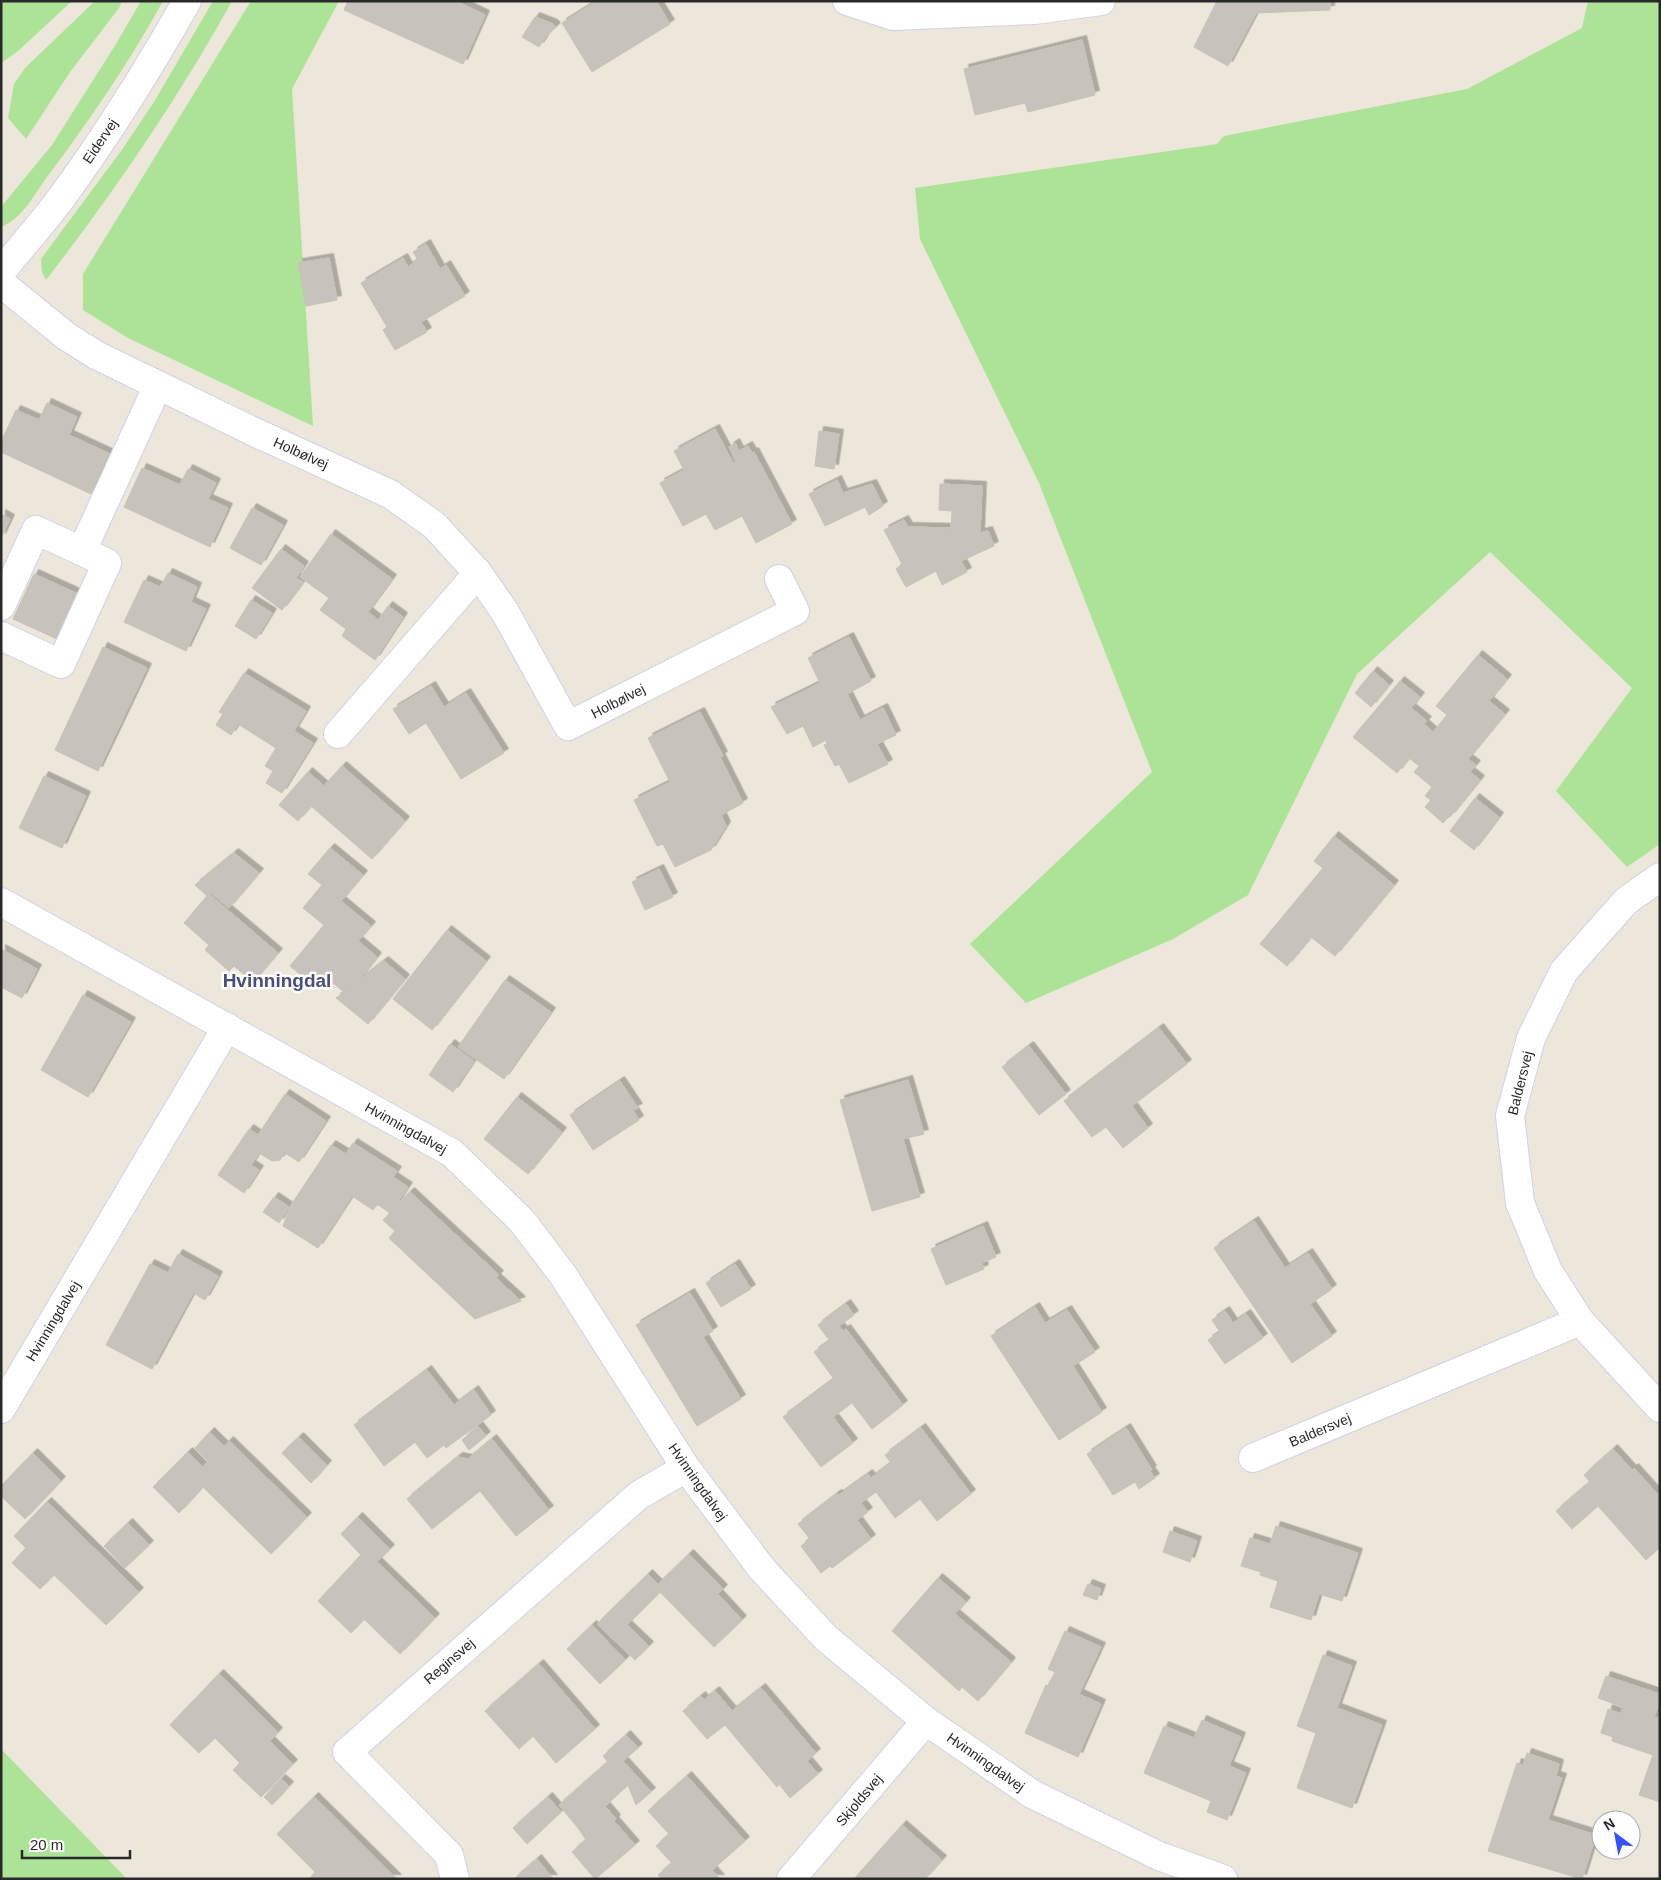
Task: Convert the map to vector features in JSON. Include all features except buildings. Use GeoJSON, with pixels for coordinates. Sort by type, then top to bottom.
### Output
{"type":"FeatureCollection","features":[{"type":"Feature","properties":{"kind":"street","name":"Eidervej"},"geometry":{"type":"LineString","coordinates":[[1,272],[59,201],[130,96],[186,1]]}},
{"type":"Feature","properties":{"kind":"street"},"geometry":{"type":"LineString","coordinates":[[847,1],[893,16],[1034,10],[1101,1]]}},
{"type":"Feature","properties":{"kind":"street","name":"Holbølvej"},"geometry":{"type":"LineString","coordinates":[[1,283],[66,336],[96,355],[250,430],[390,494],[434,524],[478,573],[505,612],[568,726],[795,610],[779,579]]}},
{"type":"Feature","properties":{"kind":"street"},"geometry":{"type":"LineString","coordinates":[[82,551],[158,385]]}},
{"type":"Feature","properties":{"kind":"street"},"geometry":{"type":"LineString","coordinates":[[1,606],[36,530],[107,563],[61,664],[1,636]]}},
{"type":"Feature","properties":{"kind":"street"},"geometry":{"type":"LineString","coordinates":[[338,734],[478,573]]}},
{"type":"Feature","properties":{"kind":"street","name":"Baldersvej"},"geometry":{"type":"LineString","coordinates":[[1660,877],[1626,901],[1564,971],[1531,1038],[1510,1116],[1520,1203],[1548,1271],[1580,1321],[1660,1408]]}},
{"type":"Feature","properties":{"kind":"street","name":"Hvinningdalvej"},"geometry":{"type":"LineString","coordinates":[[1,902],[452,1153],[522,1221],[563,1275],[686,1468],[762,1569],[826,1638],[926,1721],[1032,1794],[1159,1856],[1223,1879]]}},
{"type":"Feature","properties":{"kind":"street","name":"Hvinningdalvej"},"geometry":{"type":"LineString","coordinates":[[1,1408],[227,1027]]}},
{"type":"Feature","properties":{"kind":"street","name":"Baldersvej"},"geometry":{"type":"LineString","coordinates":[[1253,1458],[1580,1321]]}},
{"type":"Feature","properties":{"kind":"street","name":"Reginsvej"},"geometry":{"type":"LineString","coordinates":[[455,1879],[450,1855],[347,1752],[639,1495],[686,1468]]}},
{"type":"Feature","properties":{"kind":"street","name":"Skjoldsvej"},"geometry":{"type":"LineString","coordinates":[[791,1879],[926,1721]]}},
{"type":"Feature","properties":{"kind":"green space"},"geometry":{"type":"Polygon","coordinates":[[[1,1],[72,1],[18,51],[1,63],[1,1]]]}},
{"type":"Feature","properties":{"kind":"green space"},"geometry":{"type":"Polygon","coordinates":[[[95,1],[122,1],[119,8],[70,72],[26,139],[8,118],[14,84],[25,68],[95,1]]]}},
{"type":"Feature","properties":{"kind":"green space"},"geometry":{"type":"Polygon","coordinates":[[[141,1],[163,1],[136,47],[78,135],[32,199],[15,218],[1,227],[1,207],[52,145],[141,1]]]}},
{"type":"Feature","properties":{"kind":"green space"},"geometry":{"type":"Polygon","coordinates":[[[213,1],[232,1],[190,74],[144,144],[46,280],[42,272],[41,259],[121,151],[154,102],[213,1]]]}},
{"type":"Feature","properties":{"kind":"green space"},"geometry":{"type":"Polygon","coordinates":[[[251,1],[339,1],[292,89],[313,426],[128,338],[83,310],[83,274],[251,1]]]}},
{"type":"Feature","properties":{"kind":"green space"},"geometry":{"type":"Polygon","coordinates":[[[1588,1],[1660,1],[1660,844],[1627,867],[1556,791],[1632,688],[1490,552],[1357,674],[1248,895],[1173,939],[1026,1003],[970,944],[1152,772],[1039,483],[920,239],[915,188],[1217,144],[1224,136],[1467,89],[1582,28],[1588,1]]]}},
{"type":"Feature","properties":{"kind":"green space"},"geometry":{"type":"Polygon","coordinates":[[[1,1749],[127,1879],[1,1879],[1,1749]]]}},
{"type":"Feature","properties":{"kind":"district","name":"Hvinningdal"},"geometry":{"type":"Point","coordinates":[277,980]}}]}
